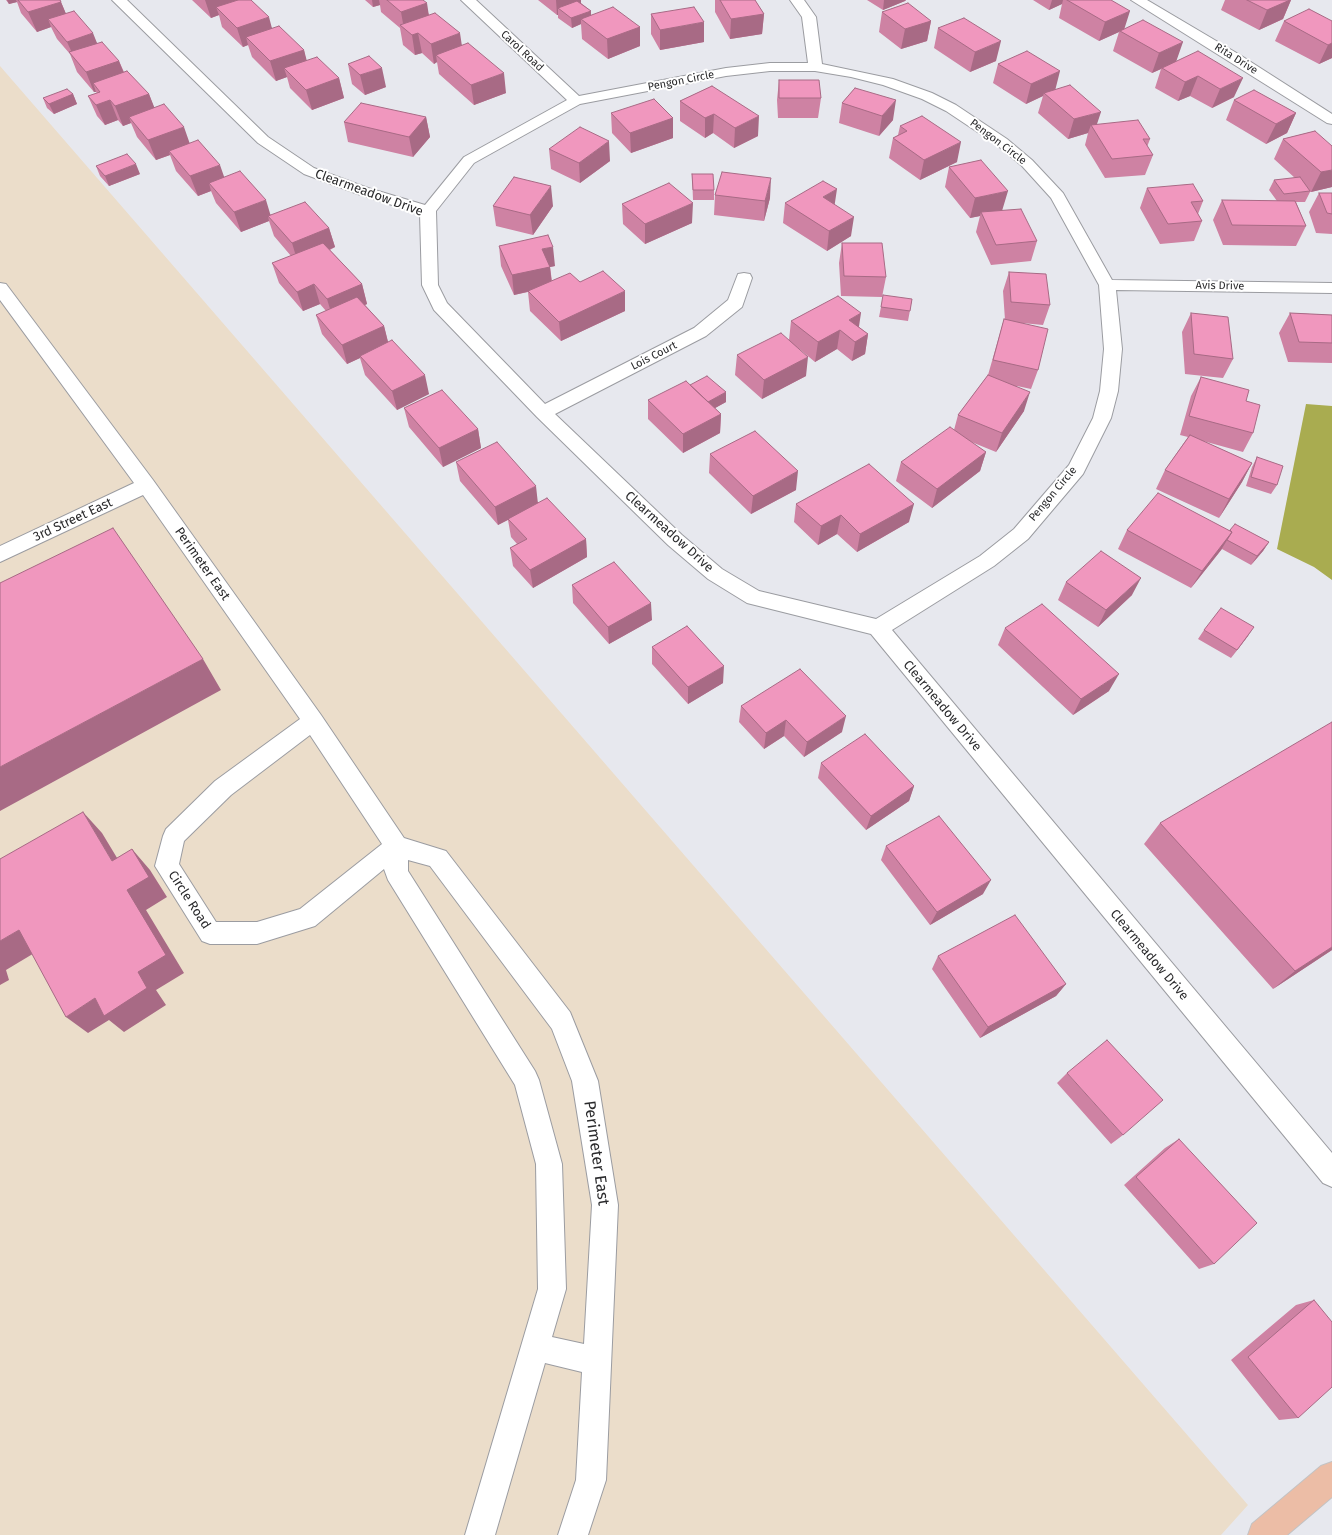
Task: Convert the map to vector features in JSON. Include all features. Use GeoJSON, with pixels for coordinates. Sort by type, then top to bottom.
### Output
{"type":"FeatureCollection","features":[{"type":"Feature","properties":{"kind":"main road"},"geometry":{"type":"LineString","coordinates":[[1262,1535],[1332,1477]]}},
{"type":"Feature","properties":{"kind":"street","name":"Clearmeadow Drive"},"geometry":{"type":"LineString","coordinates":[[119,0],[263,140],[310,171],[363,191],[428,211],[430,285],[440,306],[544,413],[675,540],[715,574],[754,597],[878,628],[1332,1174]]}},
{"type":"Feature","properties":{"kind":"street","name":"Carol Road"},"geometry":{"type":"LineString","coordinates":[[468,0],[576,101]]}},
{"type":"Feature","properties":{"kind":"street"},"geometry":{"type":"LineString","coordinates":[[796,0],[809,17],[815,67]]}},
{"type":"Feature","properties":{"kind":"street","name":"Rita Drive"},"geometry":{"type":"LineString","coordinates":[[1138,0],[1235,58],[1332,120]]}},
{"type":"Feature","properties":{"kind":"street","name":"Pengon Circle"},"geometry":{"type":"LineString","coordinates":[[428,211],[469,160],[576,101],[726,72],[770,68],[815,67],[888,82],[927,96],[951,108],[1002,142],[1027,163],[1058,196],[1107,285],[1113,349],[1109,391],[1102,418],[1076,469],[1021,534],[987,561],[878,628]]}},
{"type":"Feature","properties":{"kind":"street","name":"Lois Court"},"geometry":{"type":"LineString","coordinates":[[544,413],[700,332],[736,303],[744,278]]}},
{"type":"Feature","properties":{"kind":"street","name":"Avis Drive"},"geometry":{"type":"LineString","coordinates":[[1107,285],[1332,288]]}},
{"type":"Feature","properties":{"kind":"street","name":"Perimeter East"},"geometry":{"type":"LineString","coordinates":[[0,288],[146,485],[313,721],[396,846],[438,858],[561,1021],[585,1081],[605,1205],[590,1480],[573,1535]]}},
{"type":"Feature","properties":{"kind":"street","name":"3rd Street East"},"geometry":{"type":"LineString","coordinates":[[0,555],[146,485]]}},
{"type":"Feature","properties":{"kind":"street","name":"Circle Road"},"geometry":{"type":"LineString","coordinates":[[313,721],[223,788],[174,836],[167,866],[210,933],[257,933],[307,918],[396,846]]}},
{"type":"Feature","properties":{"kind":"street"},"geometry":{"type":"LineString","coordinates":[[396,846],[396,873],[526,1080],[550,1164],[552,1289],[480,1535]]}},
{"type":"Feature","properties":{"kind":"street"},"geometry":{"type":"LineString","coordinates":[[535,1347],[597,1361]]}},
{"type":"Feature","properties":{"kind":"shaded area"},"geometry":{"type":"Polygon","coordinates":[[[0,66],[1248,1505],[1221,1535],[0,1535],[0,66]]]}},
{"type":"Feature","properties":{"kind":"shaded area"},"geometry":{"type":"Polygon","coordinates":[[[1306,404],[1332,406],[1332,580],[1314,567],[1277,549],[1306,404]]]}},
{"type":"Feature","properties":{"kind":"building"},"geometry":{"type":"Polygon","coordinates":[[[18,0],[60,0],[61,2],[28,12],[18,0]]]}},
{"type":"Feature","properties":{"kind":"building"},"geometry":{"type":"Polygon","coordinates":[[[238,0],[251,0],[269,17],[237,28],[216,7],[238,0]]]}},
{"type":"Feature","properties":{"kind":"building"},"geometry":{"type":"Polygon","coordinates":[[[387,0],[423,0],[427,3],[401,12],[387,0]]]}},
{"type":"Feature","properties":{"kind":"building"},"geometry":{"type":"Polygon","coordinates":[[[720,0],[755,0],[764,14],[731,19],[720,0]]]}},
{"type":"Feature","properties":{"kind":"building"},"geometry":{"type":"Polygon","coordinates":[[[1067,0],[1111,0],[1130,11],[1105,22],[1067,0]]]}},
{"type":"Feature","properties":{"kind":"building"},"geometry":{"type":"Polygon","coordinates":[[[1247,0],[1290,0],[1267,10],[1247,0]]]}},
{"type":"Feature","properties":{"kind":"building"},"geometry":{"type":"Polygon","coordinates":[[[577,1],[591,11],[571,18],[558,8],[577,1]]]}},
{"type":"Feature","properties":{"kind":"building"},"geometry":{"type":"Polygon","coordinates":[[[908,3],[931,21],[905,29],[882,12],[908,3]]]}},
{"type":"Feature","properties":{"kind":"building"},"geometry":{"type":"Polygon","coordinates":[[[613,7],[640,27],[607,39],[581,19],[613,7]]]}},
{"type":"Feature","properties":{"kind":"building"},"geometry":{"type":"Polygon","coordinates":[[[694,7],[704,22],[660,30],[651,14],[694,7]]]}},
{"type":"Feature","properties":{"kind":"building"},"geometry":{"type":"Polygon","coordinates":[[[1309,9],[1332,21],[1332,43],[1328,45],[1284,21],[1309,9]]]}},
{"type":"Feature","properties":{"kind":"building"},"geometry":{"type":"Polygon","coordinates":[[[74,11],[93,33],[67,42],[48,19],[74,11]]]}},
{"type":"Feature","properties":{"kind":"building"},"geometry":{"type":"Polygon","coordinates":[[[435,13],[460,33],[431,44],[418,33],[412,35],[400,25],[435,13]]]}},
{"type":"Feature","properties":{"kind":"building"},"geometry":{"type":"Polygon","coordinates":[[[964,18],[1001,41],[975,52],[938,28],[964,18]]]}},
{"type":"Feature","properties":{"kind":"building"},"geometry":{"type":"Polygon","coordinates":[[[1143,20],[1183,42],[1159,53],[1120,31],[1143,20]]]}},
{"type":"Feature","properties":{"kind":"building"},"geometry":{"type":"Polygon","coordinates":[[[279,26],[304,50],[270,61],[246,37],[279,26]]]}},
{"type":"Feature","properties":{"kind":"building"},"geometry":{"type":"Polygon","coordinates":[[[102,42],[119,61],[86,72],[69,52],[102,42]]]}},
{"type":"Feature","properties":{"kind":"building"},"geometry":{"type":"Polygon","coordinates":[[[468,43],[504,73],[471,85],[436,55],[468,43]]]}},
{"type":"Feature","properties":{"kind":"building"},"geometry":{"type":"Polygon","coordinates":[[[1027,51],[1060,71],[1031,84],[998,64],[1027,51]]]}},
{"type":"Feature","properties":{"kind":"building"},"geometry":{"type":"Polygon","coordinates":[[[1198,51],[1243,78],[1220,89],[1198,76],[1185,82],[1162,68],[1198,51]]]}},
{"type":"Feature","properties":{"kind":"building"},"geometry":{"type":"Polygon","coordinates":[[[369,56],[382,68],[360,75],[348,64],[369,56]]]}},
{"type":"Feature","properties":{"kind":"building"},"geometry":{"type":"Polygon","coordinates":[[[317,57],[339,78],[306,90],[284,68],[317,57]]]}},
{"type":"Feature","properties":{"kind":"building"},"geometry":{"type":"Polygon","coordinates":[[[127,71],[149,94],[115,106],[110,100],[96,105],[88,96],[100,92],[93,83],[127,71]]]}},
{"type":"Feature","properties":{"kind":"building"},"geometry":{"type":"Polygon","coordinates":[[[779,80],[819,80],[821,98],[779,98],[779,80]]]}},
{"type":"Feature","properties":{"kind":"building"},"geometry":{"type":"Polygon","coordinates":[[[1070,85],[1101,112],[1074,119],[1044,93],[1070,85]]]}},
{"type":"Feature","properties":{"kind":"building"},"geometry":{"type":"Polygon","coordinates":[[[712,86],[759,116],[735,128],[714,114],[705,118],[680,101],[712,86]]]}},
{"type":"Feature","properties":{"kind":"building"},"geometry":{"type":"Polygon","coordinates":[[[855,88],[896,100],[882,116],[842,103],[855,88]]]}},
{"type":"Feature","properties":{"kind":"building"},"geometry":{"type":"Polygon","coordinates":[[[67,89],[73,94],[49,104],[43,98],[67,89]]]}},
{"type":"Feature","properties":{"kind":"building"},"geometry":{"type":"Polygon","coordinates":[[[1254,90],[1296,113],[1276,124],[1234,100],[1254,90]]]}},
{"type":"Feature","properties":{"kind":"building"},"geometry":{"type":"Polygon","coordinates":[[[654,99],[673,118],[630,133],[611,113],[654,99]]]}},
{"type":"Feature","properties":{"kind":"building"},"geometry":{"type":"Polygon","coordinates":[[[361,103],[426,117],[409,137],[344,122],[361,103]]]}},
{"type":"Feature","properties":{"kind":"building"},"geometry":{"type":"Polygon","coordinates":[[[164,104],[184,127],[148,140],[129,117],[164,104]]]}},
{"type":"Feature","properties":{"kind":"building"},"geometry":{"type":"Polygon","coordinates":[[[922,116],[961,142],[924,160],[893,138],[907,131],[900,126],[922,116]]]}},
{"type":"Feature","properties":{"kind":"building"},"geometry":{"type":"Polygon","coordinates":[[[1138,120],[1150,139],[1143,139],[1153,155],[1112,159],[1091,125],[1138,120]]]}},
{"type":"Feature","properties":{"kind":"building"},"geometry":{"type":"Polygon","coordinates":[[[580,127],[609,141],[579,163],[549,149],[580,127]]]}},
{"type":"Feature","properties":{"kind":"building"},"geometry":{"type":"Polygon","coordinates":[[[1315,131],[1332,146],[1332,170],[1321,172],[1283,139],[1315,131]]]}},
{"type":"Feature","properties":{"kind":"building"},"geometry":{"type":"Polygon","coordinates":[[[198,140],[220,165],[190,176],[169,151],[198,140]]]}},
{"type":"Feature","properties":{"kind":"building"},"geometry":{"type":"Polygon","coordinates":[[[127,154],[136,164],[105,176],[96,166],[127,154]]]}},
{"type":"Feature","properties":{"kind":"building"},"geometry":{"type":"Polygon","coordinates":[[[981,160],[1008,191],[975,198],[949,167],[981,160]]]}},
{"type":"Feature","properties":{"kind":"building"},"geometry":{"type":"Polygon","coordinates":[[[240,171],[266,200],[234,212],[209,183],[240,171]]]}},
{"type":"Feature","properties":{"kind":"building"},"geometry":{"type":"Polygon","coordinates":[[[722,172],[771,178],[765,201],[715,195],[722,172]]]}},
{"type":"Feature","properties":{"kind":"building"},"geometry":{"type":"Polygon","coordinates":[[[692,174],[713,174],[714,190],[693,190],[692,174]]]}},
{"type":"Feature","properties":{"kind":"building"},"geometry":{"type":"Polygon","coordinates":[[[514,177],[551,186],[530,215],[493,206],[514,177]]]}},
{"type":"Feature","properties":{"kind":"building"},"geometry":{"type":"Polygon","coordinates":[[[1300,177],[1310,191],[1284,194],[1274,180],[1300,177]]]}},
{"type":"Feature","properties":{"kind":"building"},"geometry":{"type":"Polygon","coordinates":[[[823,181],[837,189],[823,197],[854,217],[829,231],[785,203],[823,181]]]}},
{"type":"Feature","properties":{"kind":"building"},"geometry":{"type":"Polygon","coordinates":[[[669,183],[693,203],[645,224],[622,204],[669,183]]]}},
{"type":"Feature","properties":{"kind":"building"},"geometry":{"type":"Polygon","coordinates":[[[1193,184],[1203,201],[1191,202],[1202,221],[1168,224],[1147,188],[1193,184]]]}},
{"type":"Feature","properties":{"kind":"building"},"geometry":{"type":"Polygon","coordinates":[[[1319,193],[1332,193],[1332,214],[1327,213],[1319,193]]]}},
{"type":"Feature","properties":{"kind":"building"},"geometry":{"type":"Polygon","coordinates":[[[1222,200],[1295,201],[1306,226],[1232,225],[1222,200]]]}},
{"type":"Feature","properties":{"kind":"building"},"geometry":{"type":"Polygon","coordinates":[[[305,202],[329,228],[292,243],[268,216],[305,202]]]}},
{"type":"Feature","properties":{"kind":"building"},"geometry":{"type":"Polygon","coordinates":[[[1021,209],[1037,241],[996,245],[981,212],[1021,209]]]}},
{"type":"Feature","properties":{"kind":"building"},"geometry":{"type":"Polygon","coordinates":[[[548,235],[553,247],[542,249],[550,267],[512,275],[499,246],[548,235]]]}},
{"type":"Feature","properties":{"kind":"building"},"geometry":{"type":"Polygon","coordinates":[[[323,243],[362,284],[327,299],[314,284],[297,292],[272,263],[323,243]]]}},
{"type":"Feature","properties":{"kind":"building"},"geometry":{"type":"Polygon","coordinates":[[[842,243],[882,243],[886,277],[844,276],[842,243]]]}},
{"type":"Feature","properties":{"kind":"building"},"geometry":{"type":"Polygon","coordinates":[[[603,271],[625,291],[559,322],[528,291],[570,273],[580,282],[603,271]]]}},
{"type":"Feature","properties":{"kind":"building"},"geometry":{"type":"Polygon","coordinates":[[[1009,272],[1046,274],[1050,305],[1011,302],[1009,272]]]}},
{"type":"Feature","properties":{"kind":"building"},"geometry":{"type":"Polygon","coordinates":[[[883,295],[912,299],[910,311],[881,307],[883,295]]]}},
{"type":"Feature","properties":{"kind":"building"},"geometry":{"type":"Polygon","coordinates":[[[838,296],[861,313],[849,320],[868,334],[855,342],[840,330],[818,342],[791,321],[838,296]]]}},
{"type":"Feature","properties":{"kind":"building"},"geometry":{"type":"Polygon","coordinates":[[[357,297],[384,326],[342,345],[316,315],[357,297]]]}},
{"type":"Feature","properties":{"kind":"building"},"geometry":{"type":"Polygon","coordinates":[[[1191,313],[1228,317],[1233,359],[1194,354],[1191,313]]]}},
{"type":"Feature","properties":{"kind":"building"},"geometry":{"type":"Polygon","coordinates":[[[1290,313],[1332,315],[1332,343],[1299,342],[1290,313]]]}},
{"type":"Feature","properties":{"kind":"building"},"geometry":{"type":"Polygon","coordinates":[[[1004,319],[1048,329],[1038,370],[993,360],[1004,319]]]}},
{"type":"Feature","properties":{"kind":"building"},"geometry":{"type":"Polygon","coordinates":[[[781,333],[808,357],[764,380],[737,355],[781,333]]]}},
{"type":"Feature","properties":{"kind":"building"},"geometry":{"type":"Polygon","coordinates":[[[392,340],[425,375],[392,391],[360,356],[392,340]]]}},
{"type":"Feature","properties":{"kind":"building"},"geometry":{"type":"Polygon","coordinates":[[[988,375],[1030,392],[1002,433],[958,415],[988,375]]]}},
{"type":"Feature","properties":{"kind":"building"},"geometry":{"type":"Polygon","coordinates":[[[707,376],[726,392],[708,402],[690,385],[707,376]]]}},
{"type":"Feature","properties":{"kind":"building"},"geometry":{"type":"Polygon","coordinates":[[[1201,377],[1249,390],[1246,401],[1260,405],[1253,433],[1189,416],[1201,377]]]}},
{"type":"Feature","properties":{"kind":"building"},"geometry":{"type":"Polygon","coordinates":[[[686,381],[721,414],[683,434],[648,400],[686,381]]]}},
{"type":"Feature","properties":{"kind":"building"},"geometry":{"type":"Polygon","coordinates":[[[442,390],[478,429],[439,448],[404,408],[442,390]]]}},
{"type":"Feature","properties":{"kind":"building"},"geometry":{"type":"Polygon","coordinates":[[[950,427],[986,452],[937,489],[901,462],[950,427]]]}},
{"type":"Feature","properties":{"kind":"building"},"geometry":{"type":"Polygon","coordinates":[[[755,431],[798,471],[753,496],[710,454],[755,431]]]}},
{"type":"Feature","properties":{"kind":"building"},"geometry":{"type":"Polygon","coordinates":[[[1190,435],[1252,463],[1229,499],[1165,470],[1190,435]]]}},
{"type":"Feature","properties":{"kind":"building"},"geometry":{"type":"Polygon","coordinates":[[[497,442],[536,486],[495,507],[456,462],[497,442]]]}},
{"type":"Feature","properties":{"kind":"building"},"geometry":{"type":"Polygon","coordinates":[[[1257,457],[1283,466],[1277,485],[1251,477],[1257,457]]]}},
{"type":"Feature","properties":{"kind":"building"},"geometry":{"type":"Polygon","coordinates":[[[869,464],[914,504],[860,534],[841,515],[821,526],[796,504],[869,464]]]}},
{"type":"Feature","properties":{"kind":"building"},"geometry":{"type":"Polygon","coordinates":[[[1158,493],[1232,532],[1202,571],[1127,530],[1158,493]]]}},
{"type":"Feature","properties":{"kind":"building"},"geometry":{"type":"Polygon","coordinates":[[[547,498],[586,539],[530,570],[510,548],[527,539],[508,519],[547,498]]]}},
{"type":"Feature","properties":{"kind":"building"},"geometry":{"type":"Polygon","coordinates":[[[1235,524],[1269,542],[1257,556],[1227,540],[1232,532],[1230,530],[1235,524]]]}},
{"type":"Feature","properties":{"kind":"building"},"geometry":{"type":"Polygon","coordinates":[[[113,528],[203,659],[0,767],[0,583],[113,528]]]}},
{"type":"Feature","properties":{"kind":"building"},"geometry":{"type":"Polygon","coordinates":[[[1101,551],[1141,578],[1106,610],[1066,582],[1101,551]]]}},
{"type":"Feature","properties":{"kind":"building"},"geometry":{"type":"Polygon","coordinates":[[[614,562],[651,603],[608,627],[572,585],[614,562]]]}},
{"type":"Feature","properties":{"kind":"building"},"geometry":{"type":"Polygon","coordinates":[[[1042,604],[1119,674],[1081,699],[1005,628],[1042,604]]]}},
{"type":"Feature","properties":{"kind":"building"},"geometry":{"type":"Polygon","coordinates":[[[1221,608],[1254,627],[1237,650],[1204,630],[1221,608]]]}},
{"type":"Feature","properties":{"kind":"building"},"geometry":{"type":"Polygon","coordinates":[[[687,626],[724,666],[688,687],[652,647],[687,626]]]}},
{"type":"Feature","properties":{"kind":"building"},"geometry":{"type":"Polygon","coordinates":[[[800,669],[846,716],[807,742],[786,720],[766,733],[741,706],[800,669]]]}},
{"type":"Feature","properties":{"kind":"building"},"geometry":{"type":"Polygon","coordinates":[[[1332,722],[1332,947],[1295,971],[1160,823],[1332,722]]]}},
{"type":"Feature","properties":{"kind":"building"},"geometry":{"type":"Polygon","coordinates":[[[865,734],[914,786],[871,816],[821,763],[865,734]]]}},
{"type":"Feature","properties":{"kind":"building"},"geometry":{"type":"Polygon","coordinates":[[[83,812],[112,861],[132,849],[149,877],[127,890],[166,955],[138,972],[147,988],[104,1016],[95,998],[66,1017],[19,930],[0,941],[0,859],[83,812]]]}},
{"type":"Feature","properties":{"kind":"building"},"geometry":{"type":"Polygon","coordinates":[[[939,816],[991,880],[937,912],[886,846],[939,816]]]}},
{"type":"Feature","properties":{"kind":"building"},"geometry":{"type":"Polygon","coordinates":[[[1015,915],[1066,984],[988,1027],[938,956],[1015,915]]]}},
{"type":"Feature","properties":{"kind":"building"},"geometry":{"type":"Polygon","coordinates":[[[1107,1040],[1163,1100],[1123,1135],[1067,1073],[1107,1040]]]}},
{"type":"Feature","properties":{"kind":"building"},"geometry":{"type":"Polygon","coordinates":[[[1179,1139],[1257,1223],[1214,1264],[1136,1177],[1179,1139]]]}},
{"type":"Feature","properties":{"kind":"building"},"geometry":{"type":"Polygon","coordinates":[[[1314,1300],[1332,1322],[1332,1387],[1298,1418],[1248,1357],[1314,1300]]]}}]}
